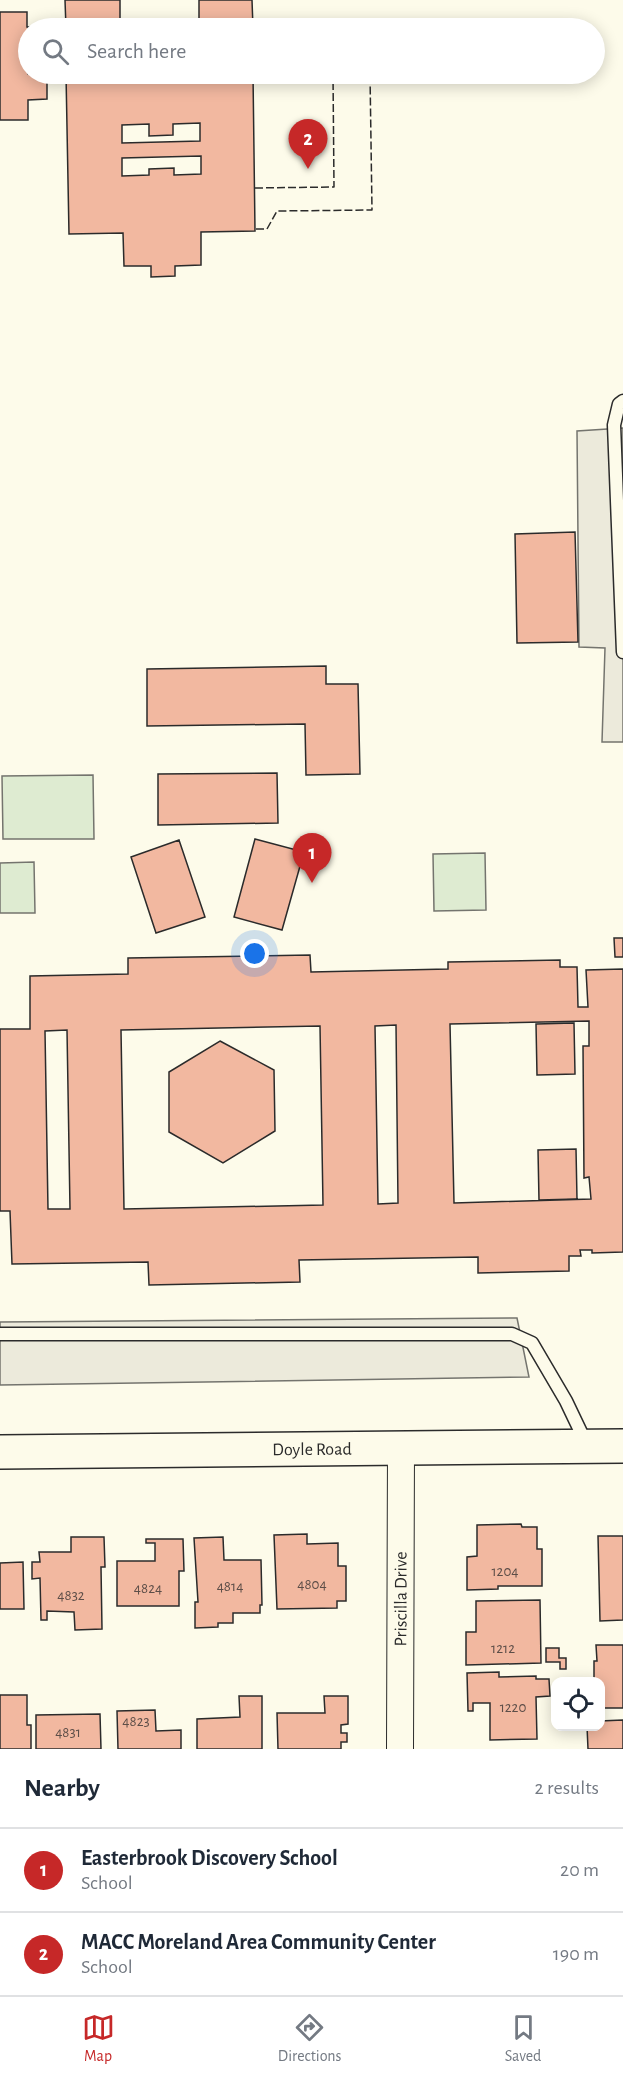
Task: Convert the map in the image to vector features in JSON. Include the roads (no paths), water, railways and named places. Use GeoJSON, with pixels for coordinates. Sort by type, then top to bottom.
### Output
{"type":"FeatureCollection","features":[{"type":"Feature","properties":{"kind":"main road","name":"Doyle Road"},"geometry":{"type":"LineString","coordinates":[[0,1452],[623,1446]]}},
{"type":"Feature","properties":{"kind":"street","name":"Priscilla Drive"},"geometry":{"type":"LineString","coordinates":[[400,1749],[401,1448]]}},
{"type":"Feature","properties":{"kind":"lane"},"geometry":{"type":"LineString","coordinates":[[623,401],[614,425],[623,652]]}},
{"type":"Feature","properties":{"kind":"lane"},"geometry":{"type":"LineString","coordinates":[[0,1334],[512,1334],[532,1343],[566,1401],[587,1446]]}},
{"type":"Feature","properties":{"kind":"place","name":"MACC Moreland Area Community Center"},"geometry":{"type":"Point","coordinates":[308,169]}},
{"type":"Feature","properties":{"kind":"place","name":"Easterbrook Discovery School"},"geometry":{"type":"Point","coordinates":[312,883]}}]}
